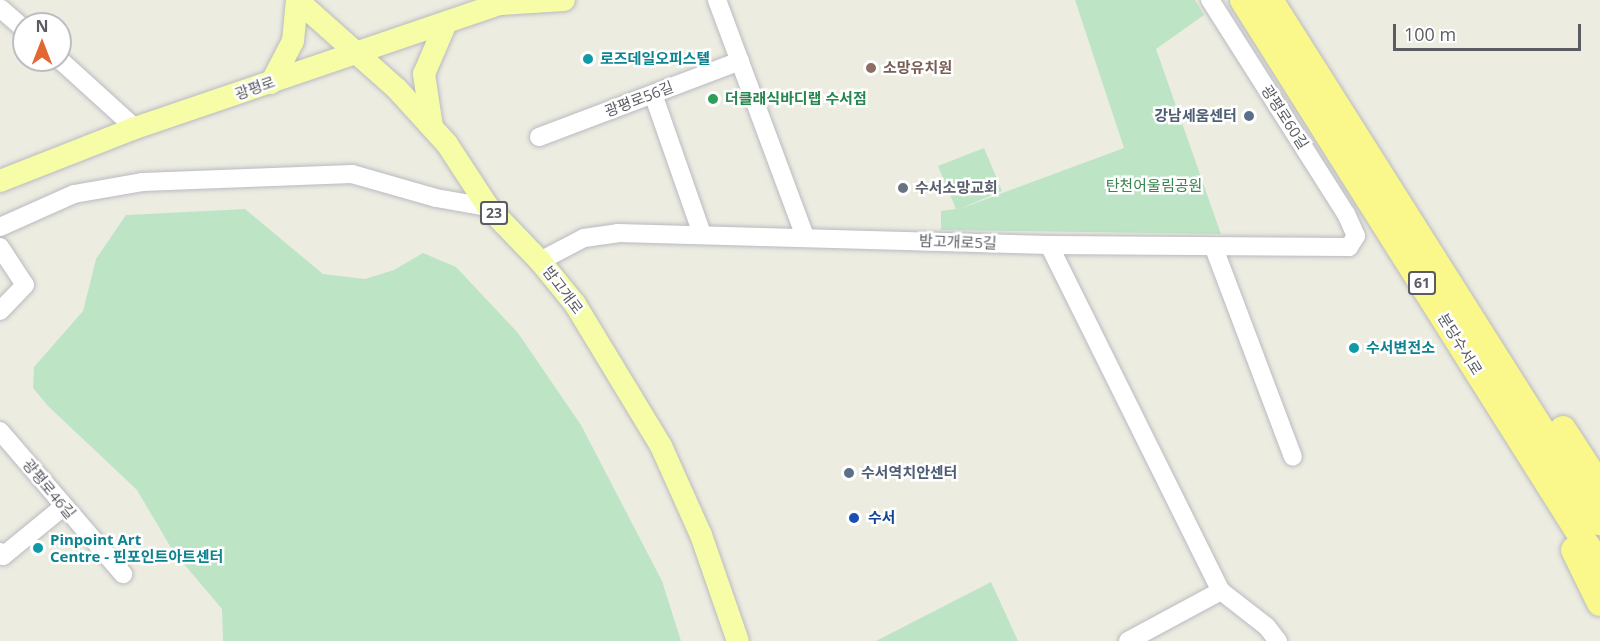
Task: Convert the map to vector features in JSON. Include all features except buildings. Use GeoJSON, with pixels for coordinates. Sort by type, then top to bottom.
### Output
{"type":"FeatureCollection","features":[{"type":"Feature","properties":{"kind":"highway","name":"분당수서로"},"geometry":{"type":"LineString","coordinates":[[1243,0],[1600,566]]}},
{"type":"Feature","properties":{"kind":"highway","name":"분당수서로"},"geometry":{"type":"LineString","coordinates":[[1270,0],[1455,288],[1600,522]]}},
{"type":"Feature","properties":{"kind":"highway"},"geometry":{"type":"LineString","coordinates":[[1455,288],[1518,364],[1600,486]]}},
{"type":"Feature","properties":{"kind":"highway"},"geometry":{"type":"LineString","coordinates":[[1527,449],[1600,603]]}},
{"type":"Feature","properties":{"kind":"main road","name":"밤고개로"},"geometry":{"type":"LineString","coordinates":[[297,0],[357,52],[447,144],[488,207],[540,261],[581,313],[661,446],[701,535],[738,641]]}},
{"type":"Feature","properties":{"kind":"main road"},"geometry":{"type":"LineString","coordinates":[[271,82],[293,41],[297,0]]}},
{"type":"Feature","properties":{"kind":"main road","name":"광평로"},"geometry":{"type":"LineString","coordinates":[[0,182],[135,128],[446,23],[504,1],[564,0]]}},
{"type":"Feature","properties":{"kind":"main road"},"geometry":{"type":"LineString","coordinates":[[432,128],[424,74],[446,23]]}},
{"type":"Feature","properties":{"kind":"street"},"geometry":{"type":"LineString","coordinates":[[717,0],[805,236]]}},
{"type":"Feature","properties":{"kind":"street","name":"광평로60길"},"geometry":{"type":"LineString","coordinates":[[1210,0],[1347,214],[1356,236]]}},
{"type":"Feature","properties":{"kind":"street"},"geometry":{"type":"LineString","coordinates":[[0,8],[12,18]]}},
{"type":"Feature","properties":{"kind":"street","name":"광평로56길"},"geometry":{"type":"LineString","coordinates":[[539,137],[740,61]]}},
{"type":"Feature","properties":{"kind":"street"},"geometry":{"type":"LineString","coordinates":[[72,71],[135,128]]}},
{"type":"Feature","properties":{"kind":"street"},"geometry":{"type":"LineString","coordinates":[[653,94],[702,234]]}},
{"type":"Feature","properties":{"kind":"street"},"geometry":{"type":"LineString","coordinates":[[0,227],[74,194],[142,182],[352,174],[436,198],[488,207]]}},
{"type":"Feature","properties":{"kind":"street","name":"밤고개로5길"},"geometry":{"type":"LineString","coordinates":[[540,261],[584,238],[618,233],[805,236],[1049,245],[1337,250],[1349,247],[1356,236]]}},
{"type":"Feature","properties":{"kind":"street"},"geometry":{"type":"LineString","coordinates":[[1049,245],[1221,591],[1268,627],[1278,641]]}},
{"type":"Feature","properties":{"kind":"street"},"geometry":{"type":"LineString","coordinates":[[0,247],[25,285],[0,311]]}},
{"type":"Feature","properties":{"kind":"street"},"geometry":{"type":"LineString","coordinates":[[1214,248],[1293,457]]}},
{"type":"Feature","properties":{"kind":"street","name":"광평로46길"},"geometry":{"type":"LineString","coordinates":[[0,431],[123,574]]}},
{"type":"Feature","properties":{"kind":"street"},"geometry":{"type":"LineString","coordinates":[[0,552],[3,556],[64,506]]}},
{"type":"Feature","properties":{"kind":"street"},"geometry":{"type":"LineString","coordinates":[[1128,641],[1221,591]]}},
{"type":"Feature","properties":{"kind":"green space","name":"탄천어울림공원"},"geometry":{"type":"Polygon","coordinates":[[[1075,0],[1195,0],[1204,15],[1156,49],[1221,234],[941,230],[941,211],[956,209],[938,166],[984,148],[1002,191],[957,210],[1124,148],[1075,0]]]}},
{"type":"Feature","properties":{"kind":"green space"},"geometry":{"type":"Polygon","coordinates":[[[245,209],[323,274],[365,279],[394,270],[423,253],[456,267],[518,333],[581,425],[662,581],[681,641],[223,641],[222,609],[173,551],[137,490],[48,406],[33,388],[34,367],[83,311],[96,259],[126,215],[245,209]]]}},
{"type":"Feature","properties":{"kind":"green space"},"geometry":{"type":"Polygon","coordinates":[[[991,582],[1018,641],[876,641],[991,582]]]}},
{"type":"Feature","properties":{"kind":"place","name":"로즈데일오피스텔"},"geometry":{"type":"Point","coordinates":[588,59]}},
{"type":"Feature","properties":{"kind":"place","name":"소망유치원"},"geometry":{"type":"Point","coordinates":[871,68]}},
{"type":"Feature","properties":{"kind":"place","name":"더클래식바디랩 수서점"},"geometry":{"type":"Point","coordinates":[713,99]}},
{"type":"Feature","properties":{"kind":"place","name":"강남세움센터"},"geometry":{"type":"Point","coordinates":[1249,116]}},
{"type":"Feature","properties":{"kind":"place","name":"수서소망교회"},"geometry":{"type":"Point","coordinates":[903,188]}},
{"type":"Feature","properties":{"kind":"place","name":"수서변전소"},"geometry":{"type":"Point","coordinates":[1354,348]}},
{"type":"Feature","properties":{"kind":"place","name":"수서역치안센터"},"geometry":{"type":"Point","coordinates":[849,473]}},
{"type":"Feature","properties":{"kind":"place","name":"수서"},"geometry":{"type":"Point","coordinates":[854,518]}},
{"type":"Feature","properties":{"kind":"place","name":"Pinpoint Art Centre - 핀포인트아트센터"},"geometry":{"type":"Point","coordinates":[38,548]}}]}
